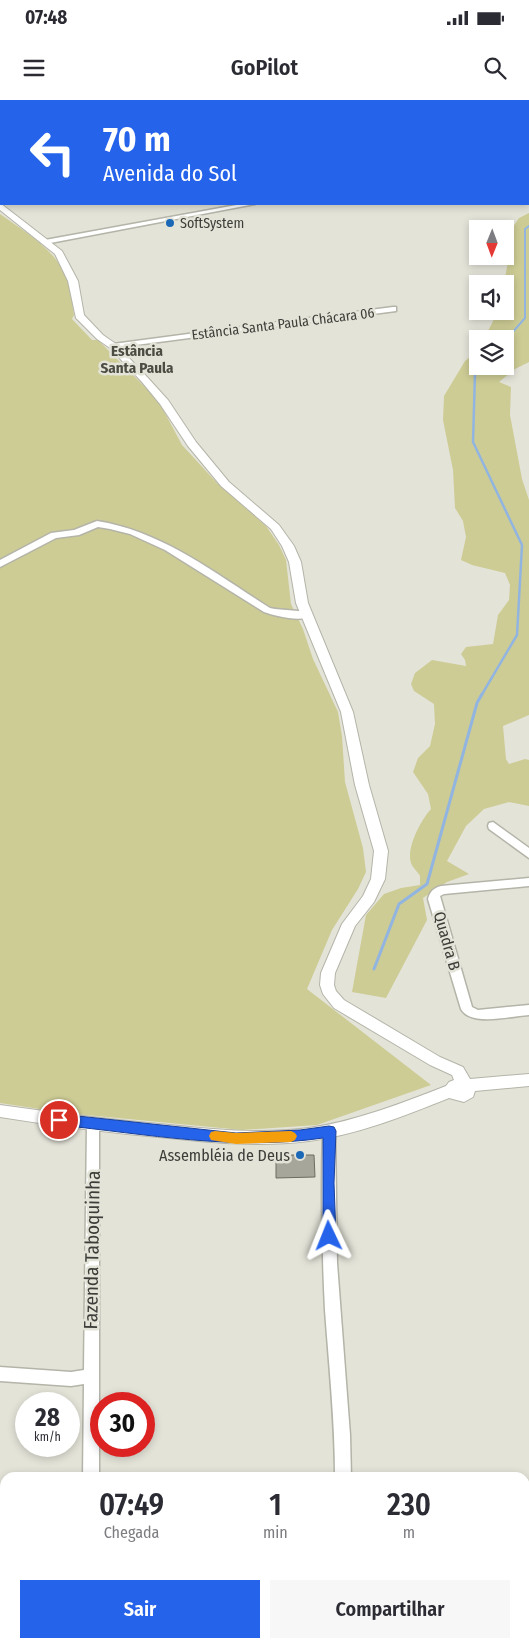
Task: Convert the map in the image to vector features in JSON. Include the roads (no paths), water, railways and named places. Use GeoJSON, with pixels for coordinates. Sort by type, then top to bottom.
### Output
{"type":"FeatureCollection","features":[{"type":"Feature","properties":{"kind":"street"},"geometry":{"type":"LineString","coordinates":[[45,242],[247,205]]}},
{"type":"Feature","properties":{"kind":"street"},"geometry":{"type":"LineString","coordinates":[[0,206],[63,258],[72,281],[79,316],[113,346],[164,402],[192,444],[225,484],[275,527],[288,546],[295,562],[297,581],[307,615],[347,712],[360,776],[381,851],[378,879],[370,898],[349,924],[328,973],[327,985],[330,994],[339,1004],[435,1061],[460,1090]]}},
{"type":"Feature","properties":{"kind":"street","name":"Estância Santa Paula Chácara 06"},"geometry":{"type":"LineString","coordinates":[[113,346],[393,309]]}},
{"type":"Feature","properties":{"kind":"street"},"geometry":{"type":"LineString","coordinates":[[0,564],[54,535],[76,533],[91,525],[98,524],[121,528],[168,548],[267,610],[280,614],[307,615]]}},
{"type":"Feature","properties":{"kind":"street"},"geometry":{"type":"LineString","coordinates":[[493,826],[529,854]]}},
{"type":"Feature","properties":{"kind":"street","name":"Quadra B"},"geometry":{"type":"LineString","coordinates":[[529,882],[440,890],[435,894],[434,899],[467,1009],[471,1013],[478,1015],[529,1010]]}},
{"type":"Feature","properties":{"kind":"street"},"geometry":{"type":"LineString","coordinates":[[0,1111],[93,1124],[236,1138],[300,1136],[329,1131],[460,1090],[529,1080]]}},
{"type":"Feature","properties":{"kind":"street","name":"Fazenda Taboquinha"},"geometry":{"type":"LineString","coordinates":[[91,1472],[90,1376],[93,1124]]}},
{"type":"Feature","properties":{"kind":"street"},"geometry":{"type":"LineString","coordinates":[[329,1131],[328,1183],[332,1307],[344,1443],[343,1472]]}},
{"type":"Feature","properties":{"kind":"street"},"geometry":{"type":"LineString","coordinates":[[0,1374],[71,1379],[90,1376]]}},
{"type":"Feature","properties":{"kind":"waterway"},"geometry":{"type":"LineString","coordinates":[[514,331],[525,318],[525,229],[529,226]]}},
{"type":"Feature","properties":{"kind":"waterway"},"geometry":{"type":"LineString","coordinates":[[475,375],[473,442],[522,545],[517,635],[481,696]]}},
{"type":"Feature","properties":{"kind":"waterway"},"geometry":{"type":"LineString","coordinates":[[374,969],[399,904],[427,884],[477,703],[482,694]]}},
{"type":"Feature","properties":{"kind":"place","name":"SoftSystem"},"geometry":{"type":"Point","coordinates":[170,223]}},
{"type":"Feature","properties":{"kind":"place","name":"Assembléia de Deus"},"geometry":{"type":"Point","coordinates":[300,1155]}},
{"type":"Feature","properties":{"kind":"district","name":"Estância Santa Paula"},"geometry":{"type":"Point","coordinates":[137,360]}}]}
